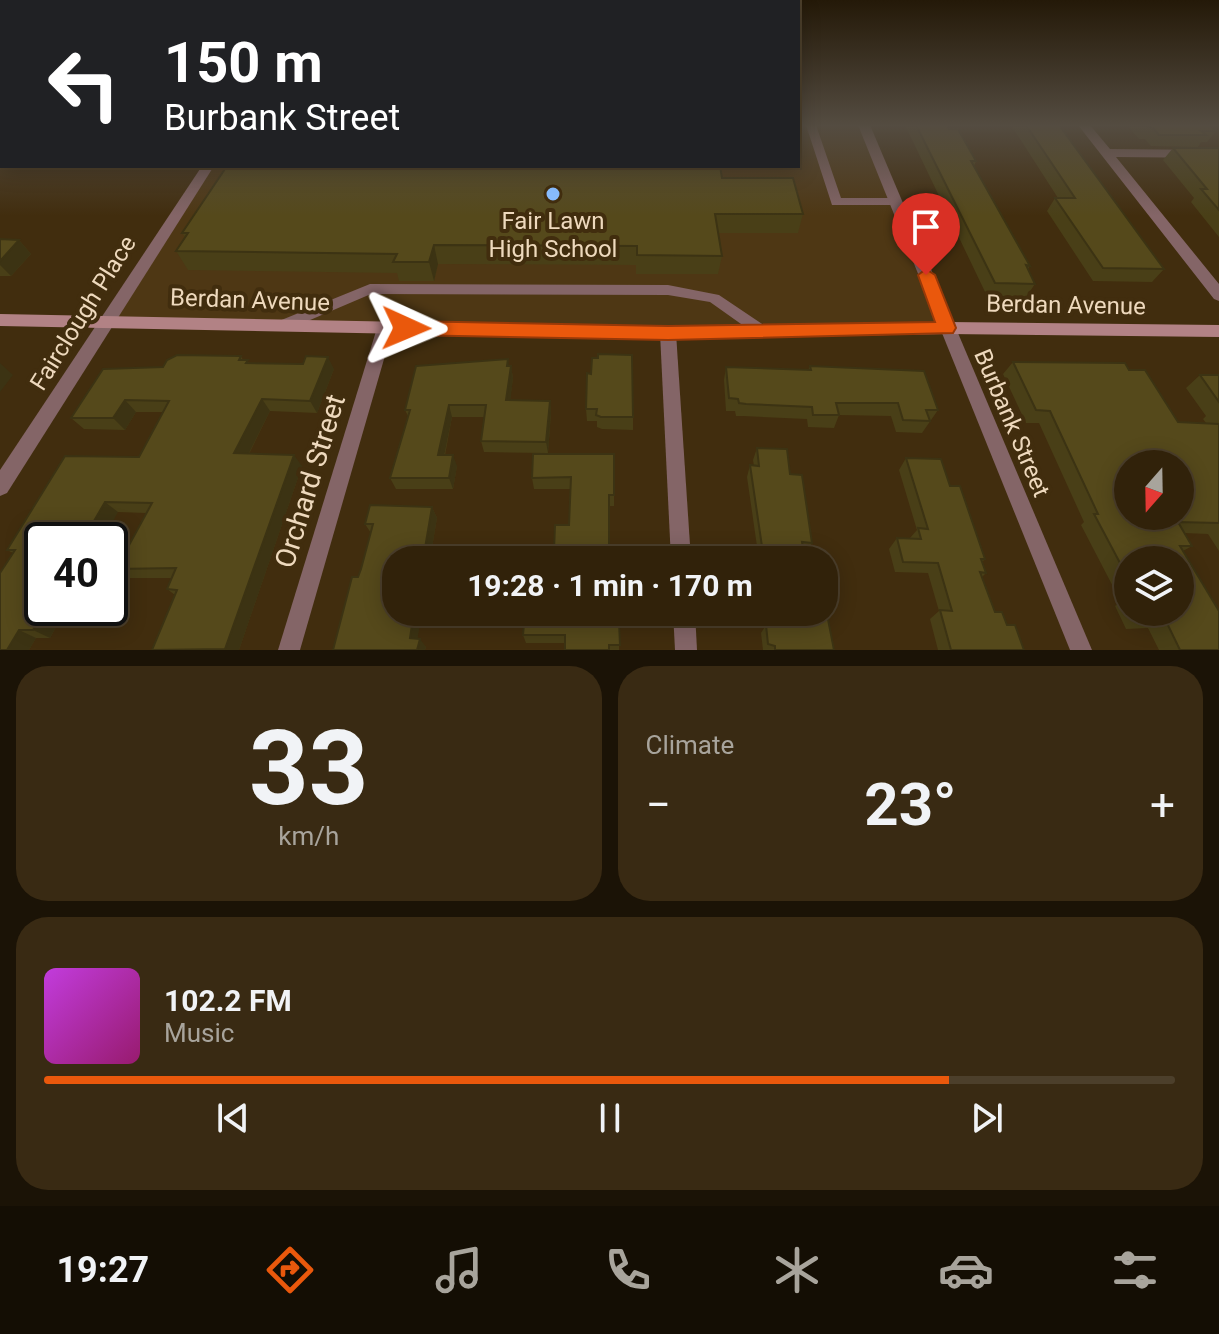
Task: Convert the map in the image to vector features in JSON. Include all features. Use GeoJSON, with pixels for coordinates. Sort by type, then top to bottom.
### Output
{"type":"FeatureCollection","features":[{"type":"Feature","properties":{"kind":"street","name":"Burbank Street"},"geometry":{"type":"LineString","coordinates":[[877,155],[1081,650]]}},
{"type":"Feature","properties":{"kind":"street"},"geometry":{"type":"LineString","coordinates":[[1108,155],[1219,295]]}},
{"type":"Feature","properties":{"kind":"street","name":"Fairclough Place"},"geometry":{"type":"LineString","coordinates":[[0,487],[207,168]]}},
{"type":"Feature","properties":{"kind":"street","name":"Berdan Avenue"},"geometry":{"type":"LineString","coordinates":[[0,320],[668,333],[947,328],[1219,331]]}},
{"type":"Feature","properties":{"kind":"street","name":"Orchard Street"},"geometry":{"type":"LineString","coordinates":[[289,650],[385,328]]}},
{"type":"Feature","properties":{"kind":"street"},"geometry":{"type":"LineString","coordinates":[[668,333],[680,546]]}},
{"type":"Feature","properties":{"kind":"street"},"geometry":{"type":"LineString","coordinates":[[685,626],[686,650]]}},
{"type":"Feature","properties":{"kind":"lane"},"geometry":{"type":"LineString","coordinates":[[821,155],[836,202],[896,202]]}},
{"type":"Feature","properties":{"kind":"lane"},"geometry":{"type":"LineString","coordinates":[[284,325],[370,289],[668,290],[714,298],[763,332]]}},
{"type":"Feature","properties":{"kind":"shaded area"},"geometry":{"type":"Polygon","coordinates":[[[800,155],[876,155],[947,328],[668,333],[106,320],[207,168],[800,168],[800,155]]]}},
{"type":"Feature","properties":{"kind":"building"},"geometry":{"type":"Polygon","coordinates":[[[931,155],[973,155],[976,161],[971,161],[1030,266],[1026,265],[1035,284],[995,283],[931,155]]]}},
{"type":"Feature","properties":{"kind":"building"},"geometry":{"type":"Polygon","coordinates":[[[1046,155],[1081,155],[1164,269],[1103,268],[1055,198],[1075,198],[1046,155]]]}},
{"type":"Feature","properties":{"kind":"building"},"geometry":{"type":"Polygon","coordinates":[[[1179,155],[1219,155],[1219,210],[1201,189],[1207,189],[1179,155]]]}},
{"type":"Feature","properties":{"kind":"building"},"geometry":{"type":"Polygon","coordinates":[[[226,168],[720,168],[722,178],[793,178],[803,214],[715,214],[722,256],[637,255],[637,246],[434,245],[429,262],[393,262],[397,254],[176,251],[188,233],[182,233],[226,168]]]}},
{"type":"Feature","properties":{"kind":"building"},"geometry":{"type":"Polygon","coordinates":[[[0,239],[19,240],[0,261],[0,239]]]}},
{"type":"Feature","properties":{"kind":"building"},"geometry":{"type":"Polygon","coordinates":[[[598,354],[632,355],[633,417],[601,417],[596,415],[597,409],[586,409],[587,373],[591,374],[592,358],[598,358],[598,354]]]}},
{"type":"Feature","properties":{"kind":"building"},"geometry":{"type":"Polygon","coordinates":[[[177,355],[241,356],[239,360],[248,360],[246,363],[303,364],[306,356],[328,357],[310,401],[262,399],[234,453],[294,455],[225,649],[152,650],[177,590],[167,589],[176,568],[128,569],[128,547],[152,503],[105,502],[93,522],[24,522],[65,456],[139,457],[169,401],[125,400],[113,418],[71,418],[103,369],[163,367],[167,360],[177,355]]]}},
{"type":"Feature","properties":{"kind":"building"},"geometry":{"type":"Polygon","coordinates":[[[508,359],[507,366],[511,366],[506,400],[550,401],[546,442],[481,441],[486,405],[449,405],[438,455],[453,455],[449,478],[390,478],[410,410],[405,410],[416,366],[508,359]]]}},
{"type":"Feature","properties":{"kind":"building"},"geometry":{"type":"Polygon","coordinates":[[[1013,362],[1125,363],[1129,370],[1145,370],[1178,422],[1219,424],[1219,523],[1194,522],[1194,450],[1114,450],[1114,530],[1183,530],[1192,546],[1114,546],[1114,552],[1094,514],[1098,514],[1050,411],[1036,410],[1013,362]]]}},
{"type":"Feature","properties":{"kind":"building"},"geometry":{"type":"Polygon","coordinates":[[[810,366],[924,371],[938,410],[926,410],[930,421],[903,420],[898,403],[836,403],[839,415],[813,415],[812,407],[746,404],[729,398],[726,367],[811,370],[810,366]]]}},
{"type":"Feature","properties":{"kind":"building"},"geometry":{"type":"Polygon","coordinates":[[[1200,375],[1219,375],[1219,402],[1200,375]]]}},
{"type":"Feature","properties":{"kind":"building"},"geometry":{"type":"Polygon","coordinates":[[[757,448],[787,449],[790,474],[802,475],[812,543],[802,542],[803,546],[762,546],[750,465],[759,466],[757,448]]]}},
{"type":"Feature","properties":{"kind":"building"},"geometry":{"type":"Polygon","coordinates":[[[533,454],[614,454],[614,495],[609,495],[609,546],[554,546],[555,525],[569,525],[571,477],[532,478],[533,454]]]}},
{"type":"Feature","properties":{"kind":"building"},"geometry":{"type":"Polygon","coordinates":[[[906,458],[941,459],[950,486],[960,486],[985,559],[981,559],[986,573],[980,572],[995,612],[1002,612],[1007,625],[1015,625],[1024,650],[951,650],[940,610],[952,611],[938,563],[903,562],[897,538],[921,539],[918,528],[928,529],[906,458]]]}},
{"type":"Feature","properties":{"kind":"building"},"geometry":{"type":"Polygon","coordinates":[[[370,505],[432,507],[425,546],[382,546],[382,626],[412,626],[410,638],[420,639],[417,650],[333,650],[352,577],[358,577],[373,524],[365,524],[370,505]]]}},
{"type":"Feature","properties":{"kind":"building"},"geometry":{"type":"Polygon","coordinates":[[[24,522],[24,626],[35,626],[33,630],[19,630],[7,650],[0,650],[0,573],[15,550],[7,550],[24,522]]]}},
{"type":"Feature","properties":{"kind":"building"},"geometry":{"type":"Polygon","coordinates":[[[1194,569],[1219,611],[1219,650],[1180,650],[1168,626],[1194,626],[1194,569]]]}},
{"type":"Feature","properties":{"kind":"building"},"geometry":{"type":"Polygon","coordinates":[[[524,626],[619,626],[620,645],[609,645],[609,650],[565,650],[565,635],[523,635],[524,626]]]}},
{"type":"Feature","properties":{"kind":"building"},"geometry":{"type":"Polygon","coordinates":[[[766,626],[829,626],[834,650],[775,650],[775,646],[768,644],[766,626]]]}},
{"type":"Feature","properties":{"kind":"place","name":"Fair Lawn High School"},"geometry":{"type":"Point","coordinates":[553,194]}},
{"type":"Feature","properties":{"kind":"route"},"geometry":{"type":"LineString","coordinates":[[406,328],[668,333],[947,328],[926,275]]}}]}
